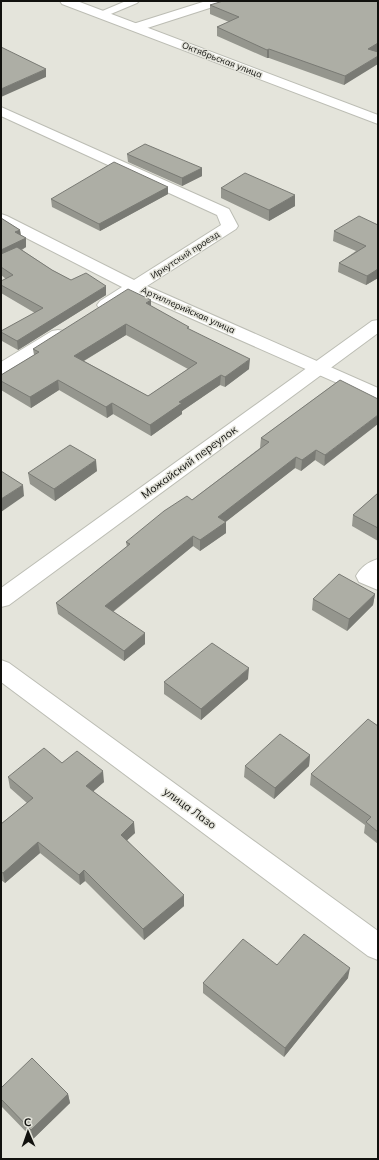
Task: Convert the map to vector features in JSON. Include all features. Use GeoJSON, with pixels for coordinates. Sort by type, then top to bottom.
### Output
{"type":"FeatureCollection","features":[{"type":"Feature","properties":{"kind":"street","name":"Октябрьская улица"},"geometry":{"type":"LineString","coordinates":[[66,1],[378,120]]}},
{"type":"Feature","properties":{"kind":"street"},"geometry":{"type":"LineString","coordinates":[[136,27],[218,1]]}},
{"type":"Feature","properties":{"kind":"street","name":"Иркутский проезд"},"geometry":{"type":"LineString","coordinates":[[1,111],[223,212],[230,226],[95,312]]}},
{"type":"Feature","properties":{"kind":"street","name":"Артиллерийская улица"},"geometry":{"type":"LineString","coordinates":[[1,219],[136,287],[378,395]]}},
{"type":"Feature","properties":{"kind":"street"},"geometry":{"type":"LineString","coordinates":[[1,370],[75,324]]}},
{"type":"Feature","properties":{"kind":"street","name":"Можайский переулок"},"geometry":{"type":"LineString","coordinates":[[1,599],[378,325]]}},
{"type":"Feature","properties":{"kind":"street"},"geometry":{"type":"LineString","coordinates":[[378,567],[367,576],[378,582]]}},
{"type":"Feature","properties":{"kind":"street","name":"улица Лазо"},"geometry":{"type":"LineString","coordinates":[[1,669],[378,947]]}},
{"type":"Feature","properties":{"kind":"lane"},"geometry":{"type":"LineString","coordinates":[[103,14],[134,1]]}},
{"type":"Feature","properties":{"kind":"building"},"geometry":{"type":"Polygon","coordinates":[[[223,1],[378,1],[378,43],[368,49],[378,52],[378,56],[345,76],[269,49],[267,50],[217,27],[239,17],[210,5],[223,1]]]}},
{"type":"Feature","properties":{"kind":"building"},"geometry":{"type":"Polygon","coordinates":[[[1,47],[46,69],[1,89],[1,47]]]}},
{"type":"Feature","properties":{"kind":"building"},"geometry":{"type":"Polygon","coordinates":[[[145,144],[202,168],[182,178],[127,154],[145,144]]]}},
{"type":"Feature","properties":{"kind":"building"},"geometry":{"type":"Polygon","coordinates":[[[114,162],[168,187],[99,224],[51,199],[114,162]]]}},
{"type":"Feature","properties":{"kind":"building"},"geometry":{"type":"Polygon","coordinates":[[[245,173],[295,195],[269,210],[221,188],[245,173]]]}},
{"type":"Feature","properties":{"kind":"building"},"geometry":{"type":"Polygon","coordinates":[[[359,216],[378,225],[378,269],[367,276],[339,263],[366,246],[334,231],[359,216]]]}},
{"type":"Feature","properties":{"kind":"building"},"geometry":{"type":"Polygon","coordinates":[[[1,218],[20,230],[15,232],[26,238],[1,250],[1,218]]]}},
{"type":"Feature","properties":{"kind":"building"},"geometry":{"type":"Polygon","coordinates":[[[17,247],[52,270],[71,280],[86,273],[106,286],[17,341],[1,331],[43,308],[1,285],[1,281],[13,275],[1,267],[1,254],[17,247]]]}},
{"type":"Feature","properties":{"kind":"building"},"geometry":{"type":"Polygon","coordinates":[[[128,289],[151,300],[146,303],[189,327],[187,328],[250,359],[225,377],[221,375],[179,402],[182,403],[150,425],[112,403],[106,407],[58,380],[30,397],[1,381],[1,375],[39,352],[33,349],[128,289]],[[126,324],[74,356],[148,396],[197,363],[126,324]]]}},
{"type":"Feature","properties":{"kind":"building"},"geometry":{"type":"Polygon","coordinates":[[[340,380],[378,399],[378,415],[325,455],[316,450],[302,460],[296,457],[218,517],[226,522],[200,540],[193,536],[105,606],[145,633],[124,651],[56,603],[130,544],[126,542],[164,511],[187,496],[192,500],[269,442],[261,438],[340,380]]]}},
{"type":"Feature","properties":{"kind":"building"},"geometry":{"type":"Polygon","coordinates":[[[70,445],[96,460],[54,489],[28,473],[70,445]]]}},
{"type":"Feature","properties":{"kind":"building"},"geometry":{"type":"Polygon","coordinates":[[[1,471],[23,485],[1,499],[1,471]]]}},
{"type":"Feature","properties":{"kind":"building"},"geometry":{"type":"Polygon","coordinates":[[[378,493],[378,528],[353,515],[378,493]]]}},
{"type":"Feature","properties":{"kind":"building"},"geometry":{"type":"Polygon","coordinates":[[[339,574],[375,594],[349,619],[313,599],[339,574]]]}},
{"type":"Feature","properties":{"kind":"building"},"geometry":{"type":"Polygon","coordinates":[[[212,643],[249,668],[201,709],[164,682],[212,643]]]}},
{"type":"Feature","properties":{"kind":"building"},"geometry":{"type":"Polygon","coordinates":[[[368,719],[378,726],[378,832],[366,822],[371,817],[311,774],[368,719]]]}},
{"type":"Feature","properties":{"kind":"building"},"geometry":{"type":"Polygon","coordinates":[[[280,734],[310,755],[275,788],[245,766],[280,734]]]}},
{"type":"Feature","properties":{"kind":"building"},"geometry":{"type":"Polygon","coordinates":[[[44,748],[62,763],[77,751],[103,771],[86,786],[134,822],[121,835],[184,895],[143,929],[84,870],[79,875],[38,842],[3,873],[1,872],[1,824],[33,798],[8,777],[44,748]]]}},
{"type":"Feature","properties":{"kind":"building"},"geometry":{"type":"Polygon","coordinates":[[[304,934],[350,968],[285,1048],[203,983],[243,939],[277,965],[304,934]]]}},
{"type":"Feature","properties":{"kind":"building"},"geometry":{"type":"Polygon","coordinates":[[[32,1058],[68,1094],[31,1130],[1,1099],[1,1088],[32,1058]]]}}]}
